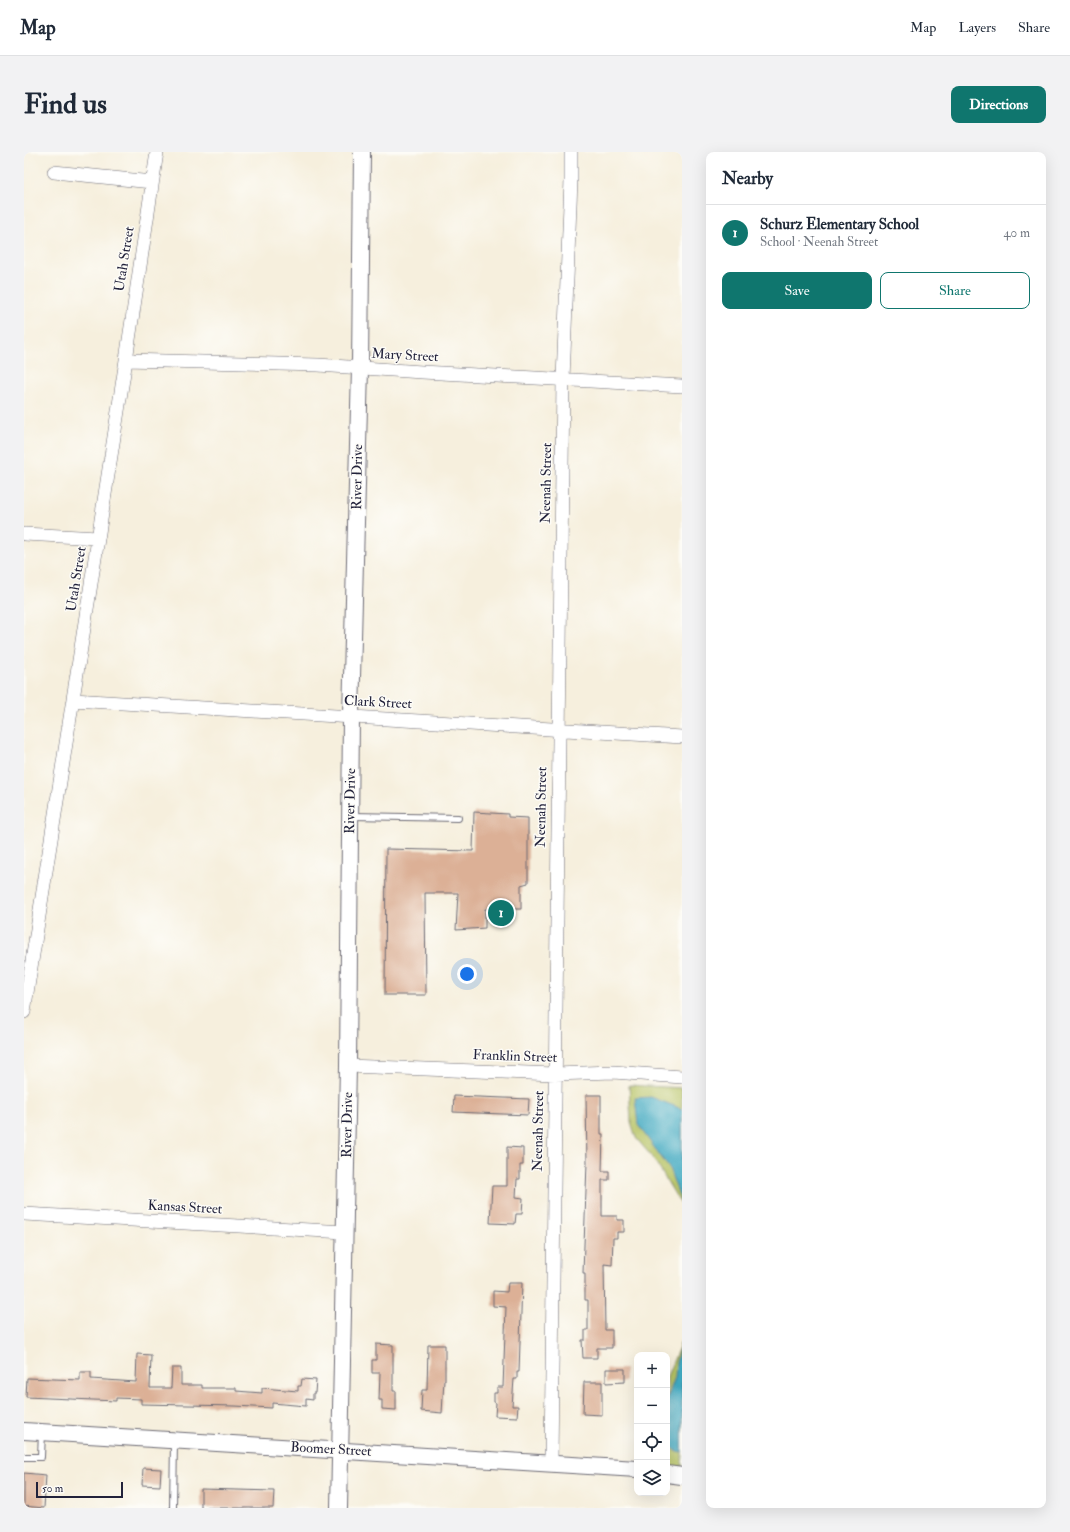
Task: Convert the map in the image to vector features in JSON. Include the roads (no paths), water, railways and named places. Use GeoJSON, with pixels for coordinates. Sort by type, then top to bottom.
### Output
{"type":"FeatureCollection","features":[{"type":"Feature","properties":{"kind":"street","name":"Utah Street"},"geometry":{"type":"LineString","coordinates":[[24,1012],[157,152]]}},
{"type":"Feature","properties":{"kind":"street","name":"River Drive"},"geometry":{"type":"LineString","coordinates":[[339,1508],[348,1066],[351,716],[360,368],[362,152]]}},
{"type":"Feature","properties":{"kind":"street","name":"Neenah Street"},"geometry":{"type":"LineString","coordinates":[[551,1463],[563,379],[571,180],[570,152]]}},
{"type":"Feature","properties":{"kind":"street"},"geometry":{"type":"LineString","coordinates":[[54,172],[152,182]]}},
{"type":"Feature","properties":{"kind":"street","name":"Mary Street"},"geometry":{"type":"LineString","coordinates":[[126,360],[310,364],[682,386]]}},
{"type":"Feature","properties":{"kind":"street"},"geometry":{"type":"LineString","coordinates":[[24,534],[98,538]]}},
{"type":"Feature","properties":{"kind":"street","name":"Clark Street"},"geometry":{"type":"LineString","coordinates":[[73,700],[682,736]]}},
{"type":"Feature","properties":{"kind":"street","name":"Franklin Street"},"geometry":{"type":"LineString","coordinates":[[348,1066],[555,1074],[613,1072],[682,1077]]}},
{"type":"Feature","properties":{"kind":"street","name":"Kansas Street"},"geometry":{"type":"LineString","coordinates":[[24,1214],[345,1232]]}},
{"type":"Feature","properties":{"kind":"street","name":"Boomer Street"},"geometry":{"type":"LineString","coordinates":[[24,1431],[634,1469]]}},
{"type":"Feature","properties":{"kind":"street"},"geometry":{"type":"LineString","coordinates":[[670,1474],[682,1476]]}},
{"type":"Feature","properties":{"kind":"lane"},"geometry":{"type":"LineString","coordinates":[[350,816],[458,818]]}},
{"type":"Feature","properties":{"kind":"lane"},"geometry":{"type":"LineString","coordinates":[[24,1457],[42,1457],[42,1432]]}},
{"type":"Feature","properties":{"kind":"lane"},"geometry":{"type":"LineString","coordinates":[[173,1508],[174,1440]]}},
{"type":"Feature","properties":{"kind":"water"},"geometry":{"type":"Polygon","coordinates":[[[651,1097],[682,1109],[682,1204],[669,1168],[638,1125],[635,1098],[651,1097]]]}},
{"type":"Feature","properties":{"kind":"water"},"geometry":{"type":"Polygon","coordinates":[[[682,1340],[682,1452],[675,1451],[670,1444],[670,1391],[675,1377],[676,1362],[682,1340]]]}},
{"type":"Feature","properties":{"kind":"place","name":"Schurz Elementary School"},"geometry":{"type":"Point","coordinates":[501,913]}}]}
